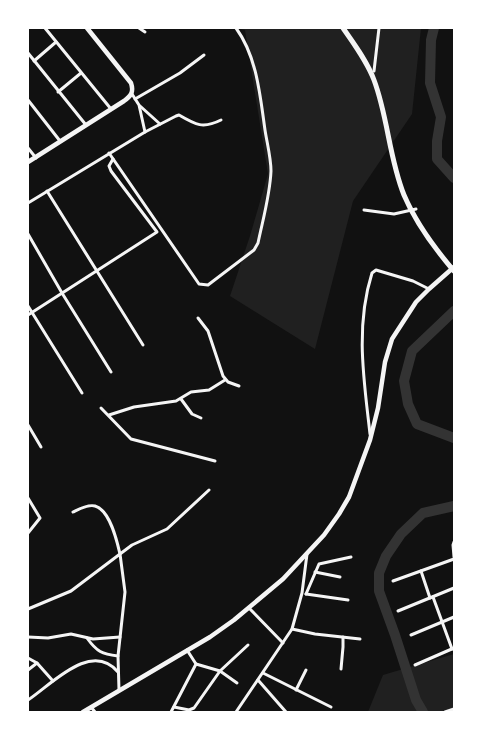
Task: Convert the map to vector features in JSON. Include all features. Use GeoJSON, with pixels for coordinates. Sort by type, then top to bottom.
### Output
{"type":"FeatureCollection","features":[{"type":"Feature","properties":{"kind":"main road"},"geometry":{"type":"LineString","coordinates":[[343,28],[366,62],[374,79],[405,197],[454,268]]}},
{"type":"Feature","properties":{"kind":"main road"},"geometry":{"type":"LineString","coordinates":[[347,28],[374,71],[406,190],[414,210]]}},
{"type":"Feature","properties":{"kind":"street"},"geometry":{"type":"LineString","coordinates":[[46,28],[111,110]]}},
{"type":"Feature","properties":{"kind":"street"},"geometry":{"type":"LineString","coordinates":[[87,28],[131,83],[133,97],[139,105],[160,124]]}},
{"type":"Feature","properties":{"kind":"street"},"geometry":{"type":"LineString","coordinates":[[140,28],[145,32]]}},
{"type":"Feature","properties":{"kind":"street"},"geometry":{"type":"LineString","coordinates":[[109,153],[199,284],[208,284],[254,250],[258,243],[270,188],[271,170],[258,85],[250,55],[244,40],[236,28]]}},
{"type":"Feature","properties":{"kind":"street"},"geometry":{"type":"LineString","coordinates":[[374,71],[379,28]]}},
{"type":"Feature","properties":{"kind":"street"},"geometry":{"type":"LineString","coordinates":[[34,61],[56,42]]}},
{"type":"Feature","properties":{"kind":"street"},"geometry":{"type":"LineString","coordinates":[[28,54],[86,126]]}},
{"type":"Feature","properties":{"kind":"street"},"geometry":{"type":"LineString","coordinates":[[28,162],[124,101],[180,73],[204,54]]}},
{"type":"Feature","properties":{"kind":"street"},"geometry":{"type":"LineString","coordinates":[[58,92],[81,73]]}},
{"type":"Feature","properties":{"kind":"street"},"geometry":{"type":"LineString","coordinates":[[28,100],[60,141]]}},
{"type":"Feature","properties":{"kind":"street"},"geometry":{"type":"LineString","coordinates":[[139,105],[145,132]]}},
{"type":"Feature","properties":{"kind":"street"},"geometry":{"type":"LineString","coordinates":[[28,203],[145,132],[179,115],[191,122],[205,126],[221,120]]}},
{"type":"Feature","properties":{"kind":"street"},"geometry":{"type":"LineString","coordinates":[[28,148],[36,158]]}},
{"type":"Feature","properties":{"kind":"street"},"geometry":{"type":"LineString","coordinates":[[29,314],[157,232],[111,171],[109,166],[113,159]]}},
{"type":"Feature","properties":{"kind":"street"},"geometry":{"type":"LineString","coordinates":[[47,191],[143,345]]}},
{"type":"Feature","properties":{"kind":"street"},"geometry":{"type":"LineString","coordinates":[[364,210],[394,214],[414,210]]}},
{"type":"Feature","properties":{"kind":"street"},"geometry":{"type":"LineString","coordinates":[[28,234],[62,294],[112,372]]}},
{"type":"Feature","properties":{"kind":"street"},"geometry":{"type":"LineString","coordinates":[[83,712],[210,636],[249,608],[283,579],[307,554],[339,514],[349,497],[370,440],[378,408],[385,362],[392,339],[416,302],[454,268]]}},
{"type":"Feature","properties":{"kind":"street"},"geometry":{"type":"LineString","coordinates":[[370,440],[363,372],[362,321],[365,294],[372,273],[376,270],[413,281],[429,289]]}},
{"type":"Feature","properties":{"kind":"street"},"geometry":{"type":"LineString","coordinates":[[28,306],[29,314],[82,393]]}},
{"type":"Feature","properties":{"kind":"street"},"geometry":{"type":"LineString","coordinates":[[198,318],[208,331],[225,380],[239,386]]}},
{"type":"Feature","properties":{"kind":"street"},"geometry":{"type":"LineString","coordinates":[[109,415],[134,407],[182,399],[192,392],[209,390],[225,380]]}},
{"type":"Feature","properties":{"kind":"street"},"geometry":{"type":"LineString","coordinates":[[182,399],[192,414],[201,418]]}},
{"type":"Feature","properties":{"kind":"street"},"geometry":{"type":"LineString","coordinates":[[101,408],[131,440],[215,461]]}},
{"type":"Feature","properties":{"kind":"street"},"geometry":{"type":"LineString","coordinates":[[28,425],[41,447]]}},
{"type":"Feature","properties":{"kind":"street"},"geometry":{"type":"LineString","coordinates":[[28,609],[71,591],[132,545],[167,529],[209,490]]}},
{"type":"Feature","properties":{"kind":"street"},"geometry":{"type":"LineString","coordinates":[[28,498],[40,518],[28,533]]}},
{"type":"Feature","properties":{"kind":"street"},"geometry":{"type":"LineString","coordinates":[[73,512],[89,506],[95,506],[105,514],[115,533],[125,592],[118,656],[119,690]]}},
{"type":"Feature","properties":{"kind":"street"},"geometry":{"type":"LineString","coordinates":[[393,581],[454,558],[454,542]]}},
{"type":"Feature","properties":{"kind":"street"},"geometry":{"type":"LineString","coordinates":[[304,594],[307,554]]}},
{"type":"Feature","properties":{"kind":"street"},"geometry":{"type":"LineString","coordinates":[[236,712],[292,629],[304,594],[319,564],[351,557]]}},
{"type":"Feature","properties":{"kind":"street"},"geometry":{"type":"LineString","coordinates":[[415,665],[453,649],[421,571]]}},
{"type":"Feature","properties":{"kind":"street"},"geometry":{"type":"LineString","coordinates":[[315,572],[340,577]]}},
{"type":"Feature","properties":{"kind":"street"},"geometry":{"type":"LineString","coordinates":[[398,611],[454,588]]}},
{"type":"Feature","properties":{"kind":"street"},"geometry":{"type":"LineString","coordinates":[[304,594],[348,600]]}},
{"type":"Feature","properties":{"kind":"street"},"geometry":{"type":"LineString","coordinates":[[249,608],[283,643]]}},
{"type":"Feature","properties":{"kind":"street"},"geometry":{"type":"LineString","coordinates":[[410,635],[454,617]]}},
{"type":"Feature","properties":{"kind":"street"},"geometry":{"type":"LineString","coordinates":[[292,629],[360,639]]}},
{"type":"Feature","properties":{"kind":"street"},"geometry":{"type":"LineString","coordinates":[[28,637],[48,638],[71,634],[87,638],[120,638]]}},
{"type":"Feature","properties":{"kind":"street"},"geometry":{"type":"LineString","coordinates":[[340,669],[342,637]]}},
{"type":"Feature","properties":{"kind":"street"},"geometry":{"type":"LineString","coordinates":[[87,638],[92,646],[104,654],[118,656]]}},
{"type":"Feature","properties":{"kind":"street"},"geometry":{"type":"LineString","coordinates":[[174,707],[191,709],[220,671],[248,645]]}},
{"type":"Feature","properties":{"kind":"street"},"geometry":{"type":"LineString","coordinates":[[187,650],[196,664],[220,671],[237,683]]}},
{"type":"Feature","properties":{"kind":"street"},"geometry":{"type":"LineString","coordinates":[[28,658],[37,663],[53,681]]}},
{"type":"Feature","properties":{"kind":"street"},"geometry":{"type":"LineString","coordinates":[[28,700],[53,681],[83,663],[96,661],[106,663],[112,665],[118,672]]}},
{"type":"Feature","properties":{"kind":"street"},"geometry":{"type":"LineString","coordinates":[[28,670],[37,663]]}},
{"type":"Feature","properties":{"kind":"street"},"geometry":{"type":"LineString","coordinates":[[171,712],[196,664]]}},
{"type":"Feature","properties":{"kind":"street"},"geometry":{"type":"LineString","coordinates":[[296,690],[306,670]]}},
{"type":"Feature","properties":{"kind":"street"},"geometry":{"type":"LineString","coordinates":[[263,673],[331,706]]}},
{"type":"Feature","properties":{"kind":"street"},"geometry":{"type":"LineString","coordinates":[[258,680],[286,712]]}},
{"type":"Feature","properties":{"kind":"street"},"geometry":{"type":"LineString","coordinates":[[91,707],[95,712]]}},
{"type":"Feature","properties":{"kind":"street"},"geometry":{"type":"LineString","coordinates":[[445,712],[454,709]]}},
{"type":"Feature","properties":{"kind":"shaded area"},"geometry":{"type":"Polygon","coordinates":[[[236,28],[421,28],[412,114],[353,201],[315,349],[230,296],[268,174],[245,30],[236,28]]]}},
{"type":"Feature","properties":{"kind":"shaded area"},"geometry":{"type":"Polygon","coordinates":[[[454,654],[454,712],[368,712],[383,675],[454,654]]]}},
{"type":"Feature","properties":{"kind":"waterway"},"geometry":{"type":"LineString","coordinates":[[434,28],[431,40],[430,83],[441,117],[437,141],[437,159],[454,178]]}},
{"type":"Feature","properties":{"kind":"waterway"},"geometry":{"type":"LineString","coordinates":[[454,311],[412,351],[404,381],[408,404],[417,424],[454,438]]}},
{"type":"Feature","properties":{"kind":"waterway"},"geometry":{"type":"LineString","coordinates":[[423,712],[416,700],[379,591],[379,573],[386,556],[401,534],[423,513],[454,506]]}}]}
